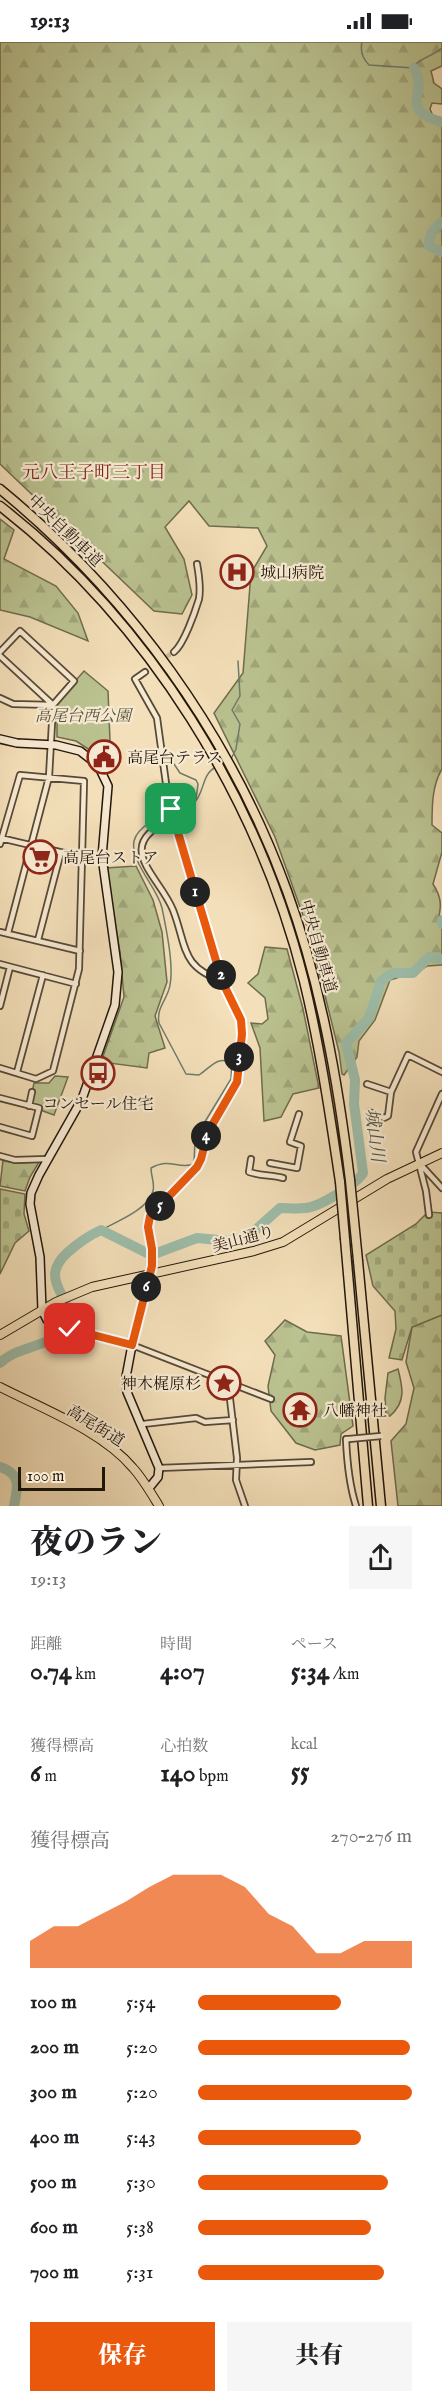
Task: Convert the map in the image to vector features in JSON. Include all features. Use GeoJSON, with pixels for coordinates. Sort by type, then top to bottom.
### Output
{"type":"FeatureCollection","features":[{"type":"Feature","properties":{"kind":"highway","name":"中央自動車道"},"geometry":{"type":"LineString","coordinates":[[0,489],[90,574],[149,640],[224,753],[270,847],[317,989],[330,1053],[350,1180],[381,1506]]}},
{"type":"Feature","properties":{"kind":"highway","name":"中央自動車道"},"geometry":{"type":"LineString","coordinates":[[0,506],[65,564],[127,632],[160,674],[224,776],[263,858],[303,979],[328,1099],[340,1182],[368,1506]]}},
{"type":"Feature","properties":{"kind":"main road","name":"美山通り"},"geometry":{"type":"LineString","coordinates":[[42,1310],[68,1296],[92,1287],[254,1251],[283,1242],[387,1179],[442,1153]]}},
{"type":"Feature","properties":{"kind":"main road"},"geometry":{"type":"LineString","coordinates":[[0,1335],[42,1310]]}},
{"type":"Feature","properties":{"kind":"main road","name":"高尾街道"},"geometry":{"type":"LineString","coordinates":[[0,1387],[88,1432],[118,1453],[149,1488],[159,1506]]}},
{"type":"Feature","properties":{"kind":"street"},"geometry":{"type":"LineString","coordinates":[[174,652],[181,643],[199,598],[200,577],[197,564]]}},
{"type":"Feature","properties":{"kind":"street"},"geometry":{"type":"LineString","coordinates":[[0,652],[20,631],[74,681],[53,705],[49,777],[8,933]]}},
{"type":"Feature","properties":{"kind":"street"},"geometry":{"type":"LineString","coordinates":[[0,656],[53,705]]}},
{"type":"Feature","properties":{"kind":"street"},"geometry":{"type":"LineString","coordinates":[[145,672],[135,679],[158,718],[172,814],[222,981],[242,1027],[237,1082],[208,1132],[197,1167],[150,1216],[148,1227],[153,1257],[126,1377],[127,1392],[159,1468],[158,1478],[149,1488]]}},
{"type":"Feature","properties":{"kind":"street"},"geometry":{"type":"LineString","coordinates":[[0,698],[13,704],[53,705]]}},
{"type":"Feature","properties":{"kind":"street"},"geometry":{"type":"LineString","coordinates":[[0,739],[17,743],[73,748],[98,765],[108,786],[102,857],[118,972],[115,1005],[82,1099],[33,1186],[30,1204],[40,1257],[44,1317],[51,1324],[132,1345],[271,1399]]}},
{"type":"Feature","properties":{"kind":"street"},"geometry":{"type":"LineString","coordinates":[[0,844],[20,775],[84,781],[80,951],[76,984],[53,1071],[35,1082],[17,1072],[0,1068]]}},
{"type":"Feature","properties":{"kind":"street"},"geometry":{"type":"LineString","coordinates":[[172,814],[153,829],[144,843],[142,862],[172,909],[191,963],[209,977],[222,981]]}},
{"type":"Feature","properties":{"kind":"street"},"geometry":{"type":"LineString","coordinates":[[1,838],[81,857]]}},
{"type":"Feature","properties":{"kind":"street"},"geometry":{"type":"LineString","coordinates":[[38,940],[61,852]]}},
{"type":"Feature","properties":{"kind":"street"},"geometry":{"type":"LineString","coordinates":[[0,932],[80,951]]}},
{"type":"Feature","properties":{"kind":"street"},"geometry":{"type":"LineString","coordinates":[[0,964],[76,984]]}},
{"type":"Feature","properties":{"kind":"street"},"geometry":{"type":"LineString","coordinates":[[0,1006],[10,967]]}},
{"type":"Feature","properties":{"kind":"street"},"geometry":{"type":"LineString","coordinates":[[17,1072],[44,975]]}},
{"type":"Feature","properties":{"kind":"street"},"geometry":{"type":"LineString","coordinates":[[369,1112],[384,1118],[388,1116],[392,1092],[408,1055],[442,1072]]}},
{"type":"Feature","properties":{"kind":"street"},"geometry":{"type":"LineString","coordinates":[[367,1084],[392,1092]]}},
{"type":"Feature","properties":{"kind":"street"},"geometry":{"type":"LineString","coordinates":[[29,1106],[32,1092]]}},
{"type":"Feature","properties":{"kind":"street"},"geometry":{"type":"LineString","coordinates":[[429,1215],[416,1156],[418,1145],[442,1094]]}},
{"type":"Feature","properties":{"kind":"street"},"geometry":{"type":"LineString","coordinates":[[0,1098],[39,1108],[32,1136],[0,1127]]}},
{"type":"Feature","properties":{"kind":"street"},"geometry":{"type":"LineString","coordinates":[[270,1164],[297,1168],[302,1146],[290,1142],[299,1114]]}},
{"type":"Feature","properties":{"kind":"street"},"geometry":{"type":"LineString","coordinates":[[0,1156],[15,1160],[48,1159]]}},
{"type":"Feature","properties":{"kind":"street"},"geometry":{"type":"LineString","coordinates":[[251,1159],[249,1172],[283,1178]]}},
{"type":"Feature","properties":{"kind":"street"},"geometry":{"type":"LineString","coordinates":[[419,1163],[442,1188]]}},
{"type":"Feature","properties":{"kind":"street"},"geometry":{"type":"LineString","coordinates":[[228,1382],[237,1465],[236,1480],[245,1506]]}},
{"type":"Feature","properties":{"kind":"street"},"geometry":{"type":"LineString","coordinates":[[142,1424],[196,1418],[205,1422],[232,1420]]}},
{"type":"Feature","properties":{"kind":"street"},"geometry":{"type":"LineString","coordinates":[[356,1506],[351,1490],[346,1439],[383,1436]]}},
{"type":"Feature","properties":{"kind":"street"},"geometry":{"type":"LineString","coordinates":[[159,1468],[311,1462]]}},
{"type":"Feature","properties":{"kind":"green space"},"geometry":{"type":"Polygon","coordinates":[[[0,42],[442,42],[442,66],[431,71],[434,83],[442,89],[442,104],[432,103],[430,109],[436,123],[442,125],[442,769],[434,789],[432,825],[442,833],[442,852],[433,884],[439,896],[439,916],[442,920],[442,965],[427,966],[419,971],[390,980],[375,1020],[359,1041],[357,1057],[344,1075],[310,935],[275,837],[214,713],[243,673],[251,573],[267,546],[258,528],[209,526],[189,501],[165,527],[184,559],[192,595],[182,614],[154,611],[0,464],[0,42]]]}},
{"type":"Feature","properties":{"kind":"green space"},"geometry":{"type":"Polygon","coordinates":[[[0,519],[14,530],[4,559],[56,586],[78,613],[88,641],[30,617],[0,610],[0,519]]]}},
{"type":"Feature","properties":{"kind":"green space","name":"高尾台西公園"},"geometry":{"type":"Polygon","coordinates":[[[84,671],[108,691],[110,740],[96,754],[76,741],[57,737],[57,702],[84,671]]]}},
{"type":"Feature","properties":{"kind":"green space"},"geometry":{"type":"Polygon","coordinates":[[[136,866],[153,900],[162,932],[167,982],[155,1016],[165,1048],[149,1053],[147,1068],[101,1062],[124,997],[120,952],[106,868],[136,866]]]}},
{"type":"Feature","properties":{"kind":"green space"},"geometry":{"type":"Polygon","coordinates":[[[265,947],[287,949],[303,1009],[319,1088],[293,1094],[281,1117],[264,1121],[260,1048],[251,1023],[262,1024],[268,1019],[265,998],[248,983],[258,974],[265,947]]]}},
{"type":"Feature","properties":{"kind":"green space"},"geometry":{"type":"Polygon","coordinates":[[[55,1076],[68,1077],[54,1115],[29,1106],[34,1083],[49,1083],[55,1076]]]}},
{"type":"Feature","properties":{"kind":"green space"},"geometry":{"type":"Polygon","coordinates":[[[3,1160],[14,1163],[39,1162],[25,1191],[0,1186],[3,1160]]]}},
{"type":"Feature","properties":{"kind":"green space"},"geometry":{"type":"Polygon","coordinates":[[[0,1189],[25,1194],[24,1214],[29,1231],[15,1243],[0,1274],[0,1189]]]}},
{"type":"Feature","properties":{"kind":"green space"},"geometry":{"type":"Polygon","coordinates":[[[428,1212],[442,1213],[442,1315],[412,1327],[402,1360],[389,1358],[396,1329],[395,1311],[373,1286],[366,1255],[416,1224],[428,1212]]]}},
{"type":"Feature","properties":{"kind":"green space"},"geometry":{"type":"Polygon","coordinates":[[[442,1315],[442,1506],[398,1506],[391,1441],[406,1424],[414,1388],[406,1362],[412,1327],[442,1315]]]}},
{"type":"Feature","properties":{"kind":"green space"},"geometry":{"type":"Polygon","coordinates":[[[285,1320],[307,1332],[341,1336],[353,1426],[341,1434],[340,1445],[315,1450],[296,1443],[271,1411],[268,1386],[275,1355],[265,1341],[285,1320]]]}},
{"type":"Feature","properties":{"kind":"green space"},"geometry":{"type":"Polygon","coordinates":[[[398,1369],[402,1389],[401,1400],[395,1411],[390,1416],[386,1416],[385,1398],[388,1373],[398,1369]]]}},
{"type":"Feature","properties":{"kind":"waterway"},"geometry":{"type":"LineString","coordinates":[[362,42],[362,55],[369,65],[414,68]]}},
{"type":"Feature","properties":{"kind":"waterway"},"geometry":{"type":"LineString","coordinates":[[413,66],[442,48]]}},
{"type":"Feature","properties":{"kind":"waterway","name":"城山川"},"geometry":{"type":"LineString","coordinates":[[414,68],[419,85],[417,106],[428,117],[442,122]]}},
{"type":"Feature","properties":{"kind":"waterway","name":"城山川"},"geometry":{"type":"LineString","coordinates":[[442,222],[432,232],[429,239],[429,246],[442,252]]}},
{"type":"Feature","properties":{"kind":"waterway"},"geometry":{"type":"LineString","coordinates":[[231,759],[236,749],[240,724],[232,710],[240,696],[238,661]]}},
{"type":"Feature","properties":{"kind":"waterway"},"geometry":{"type":"LineString","coordinates":[[164,754],[170,758],[180,773],[196,780],[198,784],[196,799]]}},
{"type":"Feature","properties":{"kind":"waterway"},"geometry":{"type":"LineString","coordinates":[[101,1230],[139,1209],[150,1198],[153,1188],[151,1168],[169,1163],[183,1166],[194,1164],[195,1138],[231,1079],[232,1063],[223,1060],[199,1075],[186,1074],[159,1023],[159,1012],[170,985],[169,946],[162,908],[140,866],[134,849],[136,836],[151,821],[193,804],[200,795],[208,774],[216,767]]}},
{"type":"Feature","properties":{"kind":"waterway","name":"城山川"},"geometry":{"type":"LineString","coordinates":[[0,1363],[15,1353],[50,1340],[63,1328],[67,1318],[67,1309],[56,1283],[55,1273],[58,1264],[75,1246],[96,1232],[101,1230],[147,1253],[157,1253],[197,1238],[229,1241],[252,1233],[280,1208],[305,1208],[319,1204],[359,1178],[363,1173],[354,1104],[355,1080],[346,1043],[369,1018],[381,981],[393,973],[413,973],[429,957],[442,959]]}},
{"type":"Feature","properties":{"kind":"waterway","name":"城山川"},"geometry":{"type":"LineString","coordinates":[[0,1467],[15,1477],[17,1487],[14,1506]]}},
{"type":"Feature","properties":{"kind":"tunnel"},"geometry":{"type":"LineString","coordinates":[[161,660],[174,652]]}},
{"type":"Feature","properties":{"kind":"place","name":"城山病院"},"geometry":{"type":"Point","coordinates":[237,572]}},
{"type":"Feature","properties":{"kind":"place","name":"高尾台テラス"},"geometry":{"type":"Point","coordinates":[104,757]}},
{"type":"Feature","properties":{"kind":"place","name":"高尾台ストア"},"geometry":{"type":"Point","coordinates":[40,857]}},
{"type":"Feature","properties":{"kind":"place","name":"コンセール住宅"},"geometry":{"type":"Point","coordinates":[98,1073]}},
{"type":"Feature","properties":{"kind":"place","name":"神木梶原杉"},"geometry":{"type":"Point","coordinates":[224,1383]}},
{"type":"Feature","properties":{"kind":"place","name":"八幡神社"},"geometry":{"type":"Point","coordinates":[300,1410]}},
{"type":"Feature","properties":{"kind":"district","name":"元八王子町三丁目"},"geometry":{"type":"Point","coordinates":[94,472]}},
{"type":"Feature","properties":{"kind":"route"},"geometry":{"type":"LineString","coordinates":[[70,1329],[132,1345],[152,1266],[148,1221],[150,1216],[197,1167],[201,1159],[204,1140],[237,1082],[242,1034],[241,1020],[222,981],[171,809]]}}]}
